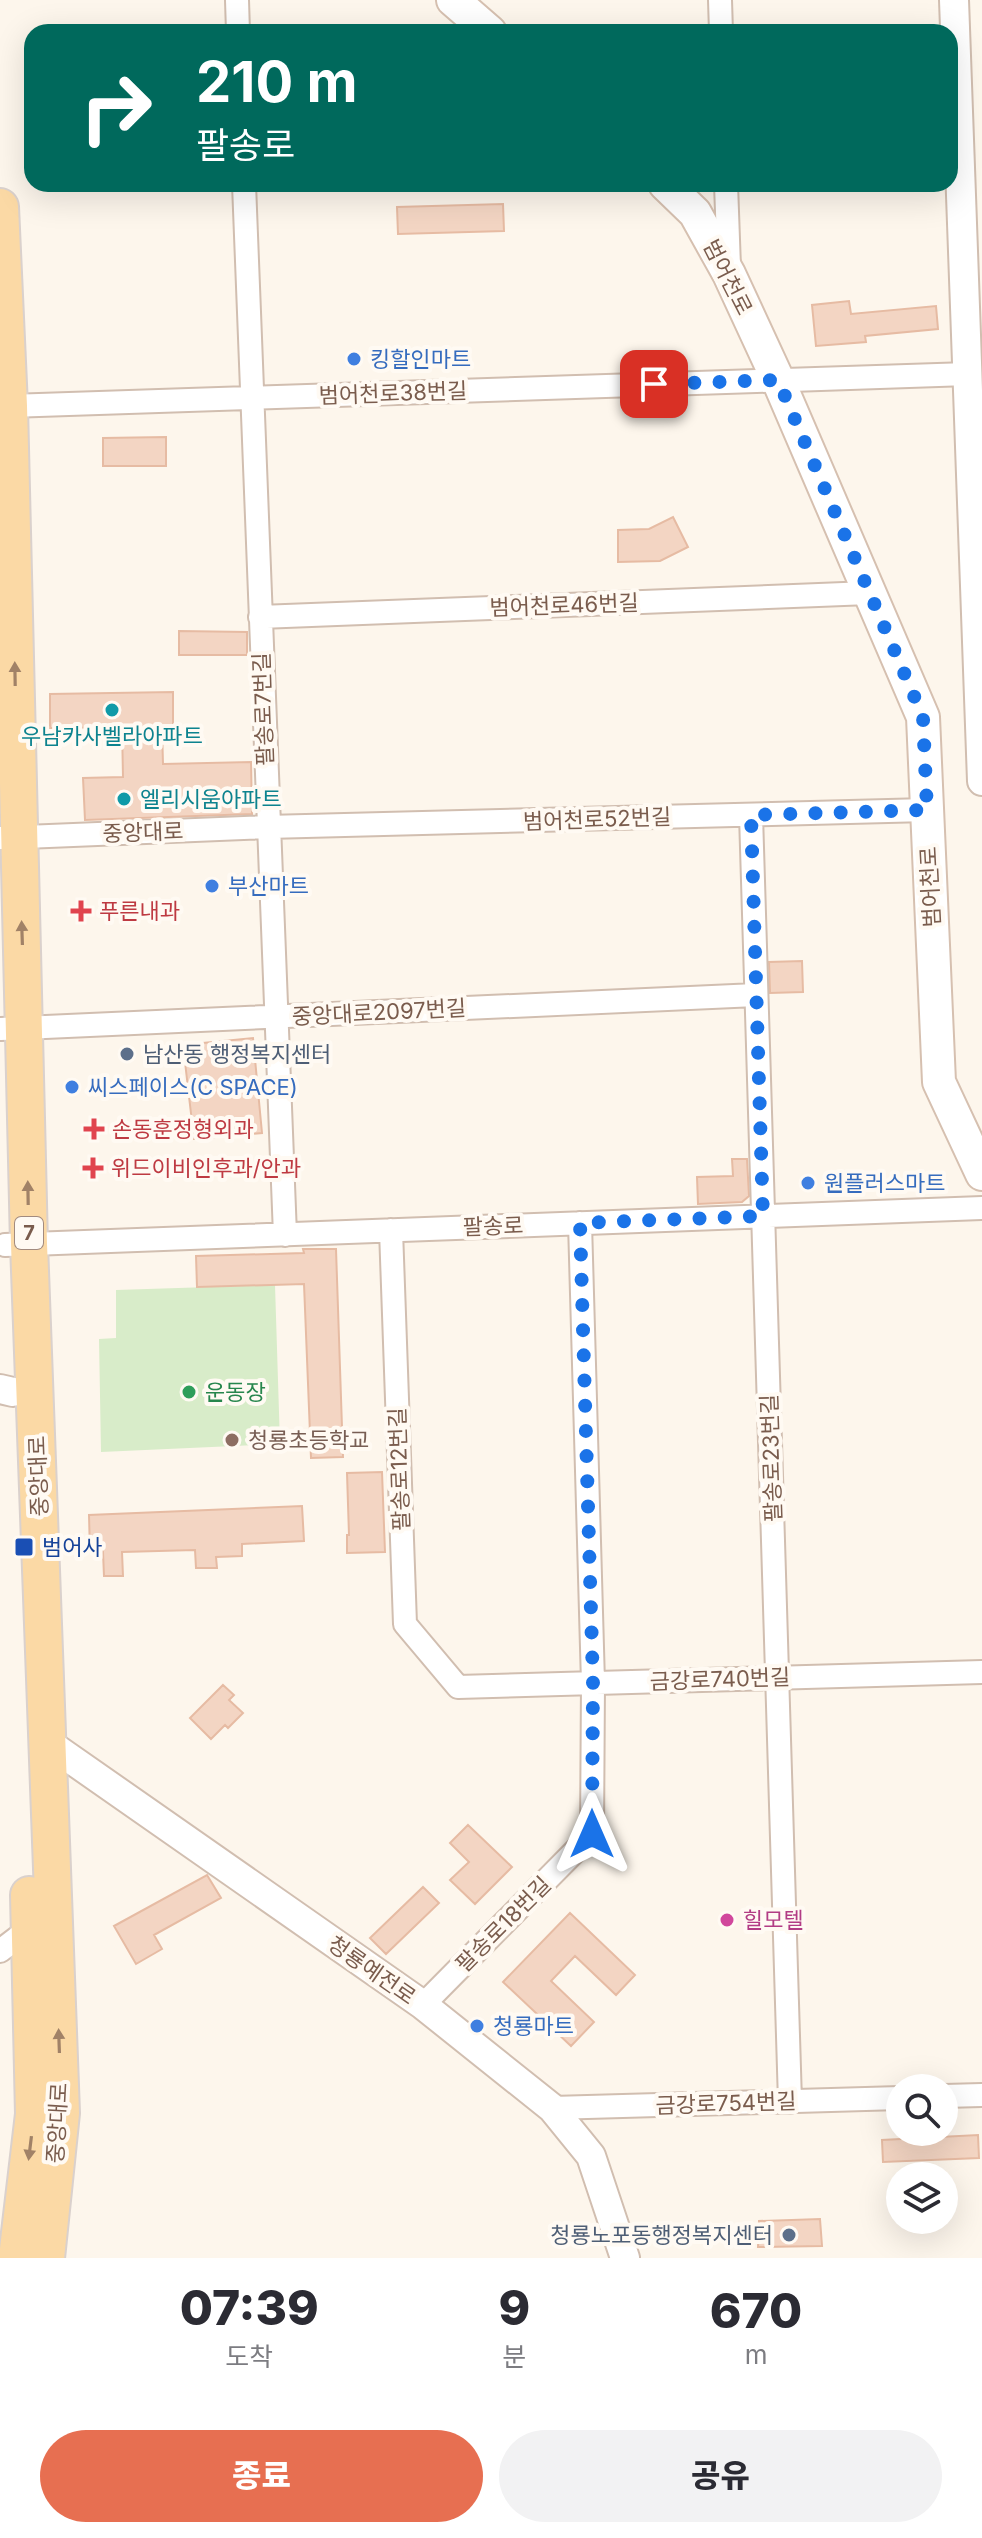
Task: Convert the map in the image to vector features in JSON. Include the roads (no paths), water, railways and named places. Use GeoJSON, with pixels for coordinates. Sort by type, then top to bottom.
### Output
{"type":"FeatureCollection","features":[{"type":"Feature","properties":{"kind":"main road"},"geometry":{"type":"LineString","coordinates":[[458,2],[481,24]]}},
{"type":"Feature","properties":{"kind":"main road","name":"범어천로"},"geometry":{"type":"LineString","coordinates":[[673,192],[695,213],[729,274],[923,717],[939,1082],[982,1174]]}},
{"type":"Feature","properties":{"kind":"main road","name":"중앙대로"},"geometry":{"type":"LineString","coordinates":[[0,207],[9,406],[10,838],[17,1245],[48,1743],[61,2113],[46,2258]]}},
{"type":"Feature","properties":{"kind":"main road","name":"중앙대로"},"geometry":{"type":"LineString","coordinates":[[0,978],[12,1028]]}},
{"type":"Feature","properties":{"kind":"main road","name":"중앙대로"},"geometry":{"type":"LineString","coordinates":[[17,1245],[6,1391],[26,1738],[34,2114],[17,2258]]}},
{"type":"Feature","properties":{"kind":"street"},"geometry":{"type":"LineString","coordinates":[[237,0],[238,24]]}},
{"type":"Feature","properties":{"kind":"street"},"geometry":{"type":"LineString","coordinates":[[720,0],[721,24]]}},
{"type":"Feature","properties":{"kind":"street"},"geometry":{"type":"LineString","coordinates":[[954,0],[956,24]]}},
{"type":"Feature","properties":{"kind":"street"},"geometry":{"type":"LineString","coordinates":[[958,61],[973,288],[968,374],[982,781]]}},
{"type":"Feature","properties":{"kind":"street","name":"팔송로7번길"},"geometry":{"type":"LineString","coordinates":[[244,192],[285,1235]]}},
{"type":"Feature","properties":{"kind":"street"},"geometry":{"type":"LineString","coordinates":[[726,192],[729,274]]}},
{"type":"Feature","properties":{"kind":"street"},"geometry":{"type":"LineString","coordinates":[[778,380],[968,374]]}},
{"type":"Feature","properties":{"kind":"street","name":"범어천로38번길"},"geometry":{"type":"LineString","coordinates":[[9,406],[778,380]]}},
{"type":"Feature","properties":{"kind":"street","name":"범어천로46번길"},"geometry":{"type":"LineString","coordinates":[[260,617],[869,593]]}},
{"type":"Feature","properties":{"kind":"street","name":"범어천로52번길"},"geometry":{"type":"LineString","coordinates":[[267,827],[927,810]]}},
{"type":"Feature","properties":{"kind":"street","name":"팔송로23번길"},"geometry":{"type":"LineString","coordinates":[[751,815],[790,2102]]}},
{"type":"Feature","properties":{"kind":"street","name":"중앙대로"},"geometry":{"type":"LineString","coordinates":[[10,838],[267,827]]}},
{"type":"Feature","properties":{"kind":"street","name":"중앙대로2097번길"},"geometry":{"type":"LineString","coordinates":[[12,1028],[756,995]]}},
{"type":"Feature","properties":{"kind":"street","name":"팔송로"},"geometry":{"type":"LineString","coordinates":[[17,1245],[982,1208]]}},
{"type":"Feature","properties":{"kind":"street","name":"팔송로18번길"},"geometry":{"type":"LineString","coordinates":[[423,2005],[592,1834],[593,1683],[580,1223]]}},
{"type":"Feature","properties":{"kind":"street","name":"팔송로12번길"},"geometry":{"type":"LineString","coordinates":[[391,1230],[405,1624],[458,1687]]}},
{"type":"Feature","properties":{"kind":"street","name":"금강로740번길"},"geometry":{"type":"LineString","coordinates":[[458,1687],[982,1672]]}},
{"type":"Feature","properties":{"kind":"street","name":"청룡예전로"},"geometry":{"type":"LineString","coordinates":[[48,1743],[423,2005],[552,2108],[591,2156],[625,2258]]}},
{"type":"Feature","properties":{"kind":"street"},"geometry":{"type":"LineString","coordinates":[[0,1951],[30,1928]]}},
{"type":"Feature","properties":{"kind":"street"},"geometry":{"type":"LineString","coordinates":[[958,2096],[982,2095]]}},
{"type":"Feature","properties":{"kind":"street","name":"금강로754번길"},"geometry":{"type":"LineString","coordinates":[[552,2108],[886,2099]]}},
{"type":"Feature","properties":{"kind":"place","name":"킹할인마트"},"geometry":{"type":"Point","coordinates":[354,359]}},
{"type":"Feature","properties":{"kind":"place","name":"우남카사벨라아파트"},"geometry":{"type":"Point","coordinates":[112,710]}},
{"type":"Feature","properties":{"kind":"place","name":"엘리시움아파트"},"geometry":{"type":"Point","coordinates":[124,799]}},
{"type":"Feature","properties":{"kind":"place","name":"부산마트"},"geometry":{"type":"Point","coordinates":[212,886]}},
{"type":"Feature","properties":{"kind":"place","name":"푸른내과"},"geometry":{"type":"Point","coordinates":[81,911]}},
{"type":"Feature","properties":{"kind":"place","name":"남산동 행정복지센터"},"geometry":{"type":"Point","coordinates":[127,1054]}},
{"type":"Feature","properties":{"kind":"place","name":"씨스페이스(C SPACE)"},"geometry":{"type":"Point","coordinates":[72,1087]}},
{"type":"Feature","properties":{"kind":"place","name":"손동훈정형외과"},"geometry":{"type":"Point","coordinates":[94,1129]}},
{"type":"Feature","properties":{"kind":"place","name":"위드이비인후과/안과"},"geometry":{"type":"Point","coordinates":[93,1168]}},
{"type":"Feature","properties":{"kind":"place","name":"원플러스마트"},"geometry":{"type":"Point","coordinates":[808,1183]}},
{"type":"Feature","properties":{"kind":"place","name":"운동장"},"geometry":{"type":"Point","coordinates":[189,1392]}},
{"type":"Feature","properties":{"kind":"place","name":"청룡초등학교"},"geometry":{"type":"Point","coordinates":[232,1440]}},
{"type":"Feature","properties":{"kind":"place","name":"범어사"},"geometry":{"type":"Point","coordinates":[24,1547]}},
{"type":"Feature","properties":{"kind":"place","name":"힐모텔"},"geometry":{"type":"Point","coordinates":[727,1920]}},
{"type":"Feature","properties":{"kind":"place","name":"청룡마트"},"geometry":{"type":"Point","coordinates":[477,2026]}},
{"type":"Feature","properties":{"kind":"place","name":"청룡노포동행정복지센터"},"geometry":{"type":"Point","coordinates":[789,2235]}}]}
